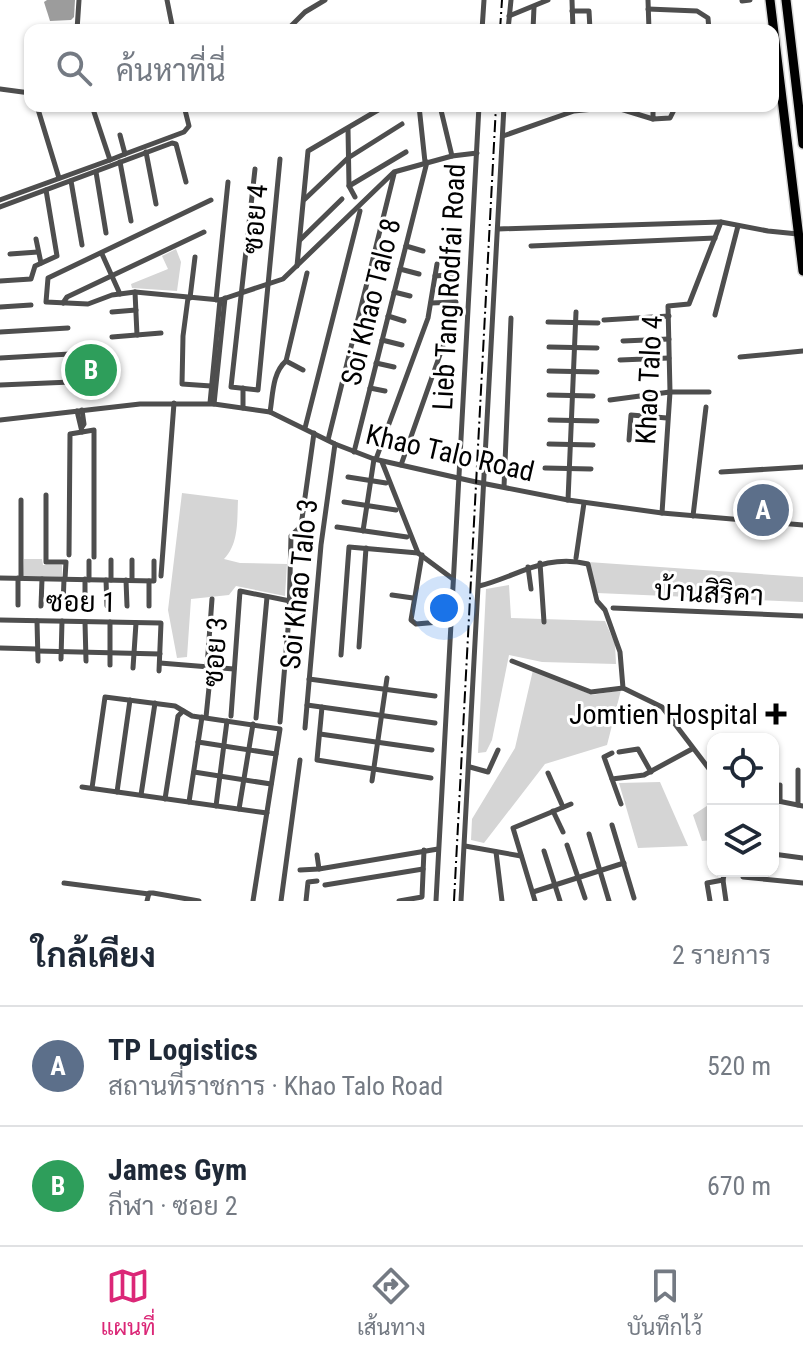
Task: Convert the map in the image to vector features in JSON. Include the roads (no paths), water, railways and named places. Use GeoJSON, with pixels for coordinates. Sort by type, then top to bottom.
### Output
{"type":"FeatureCollection","features":[{"type":"Feature","properties":{"kind":"highway"},"geometry":{"type":"LineString","coordinates":[[770,0],[773,24]]}},
{"type":"Feature","properties":{"kind":"highway"},"geometry":{"type":"LineString","coordinates":[[786,0],[803,144]]}},
{"type":"Feature","properties":{"kind":"highway"},"geometry":{"type":"LineString","coordinates":[[779,73],[803,271]]}},
{"type":"Feature","properties":{"kind":"street"},"geometry":{"type":"LineString","coordinates":[[77,24],[79,0]]}},
{"type":"Feature","properties":{"kind":"street"},"geometry":{"type":"LineString","coordinates":[[167,0],[172,24]]}},
{"type":"Feature","properties":{"kind":"street"},"geometry":{"type":"LineString","coordinates":[[293,24],[325,0]]}},
{"type":"Feature","properties":{"kind":"street"},"geometry":{"type":"LineString","coordinates":[[482,24],[484,0]]}},
{"type":"Feature","properties":{"kind":"street"},"geometry":{"type":"LineString","coordinates":[[508,24],[511,0]]}},
{"type":"Feature","properties":{"kind":"street"},"geometry":{"type":"LineString","coordinates":[[509,16],[548,0]]}},
{"type":"Feature","properties":{"kind":"street"},"geometry":{"type":"LineString","coordinates":[[572,0],[573,24]]}},
{"type":"Feature","properties":{"kind":"street"},"geometry":{"type":"LineString","coordinates":[[648,0],[649,24]]}},
{"type":"Feature","properties":{"kind":"street"},"geometry":{"type":"LineString","coordinates":[[742,1],[750,0]]}},
{"type":"Feature","properties":{"kind":"street"},"geometry":{"type":"LineString","coordinates":[[533,24],[534,7]]}},
{"type":"Feature","properties":{"kind":"street"},"geometry":{"type":"LineString","coordinates":[[648,9],[697,11],[707,16],[708,24]]}},
{"type":"Feature","properties":{"kind":"street"},"geometry":{"type":"LineString","coordinates":[[572,11],[589,11],[590,24]]}},
{"type":"Feature","properties":{"kind":"street"},"geometry":{"type":"LineString","coordinates":[[0,89],[24,92]]}},
{"type":"Feature","properties":{"kind":"street"},"geometry":{"type":"LineString","coordinates":[[39,112],[59,178]]}},
{"type":"Feature","properties":{"kind":"street"},"geometry":{"type":"LineString","coordinates":[[94,112],[110,160]]}},
{"type":"Feature","properties":{"kind":"street"},"geometry":{"type":"LineString","coordinates":[[0,200],[188,130],[185,112]]}},
{"type":"Feature","properties":{"kind":"street"},"geometry":{"type":"LineString","coordinates":[[297,267],[308,151],[375,112]]}},
{"type":"Feature","properties":{"kind":"street"},"geometry":{"type":"LineString","coordinates":[[420,112],[426,162]]}},
{"type":"Feature","properties":{"kind":"street"},"geometry":{"type":"LineString","coordinates":[[441,112],[452,156]]}},
{"type":"Feature","properties":{"kind":"street","name":"Lieb Tang Rodfai Road"},"geometry":{"type":"LineString","coordinates":[[436,901],[479,112]]}},
{"type":"Feature","properties":{"kind":"street","name":"Lieb Tang Rodfai Road"},"geometry":{"type":"LineString","coordinates":[[461,901],[504,112]]}},
{"type":"Feature","properties":{"kind":"street"},"geometry":{"type":"LineString","coordinates":[[503,136],[571,112]]}},
{"type":"Feature","properties":{"kind":"street"},"geometry":{"type":"LineString","coordinates":[[630,112],[653,119],[670,118],[673,112]]}},
{"type":"Feature","properties":{"kind":"street"},"geometry":{"type":"LineString","coordinates":[[653,112],[653,119]]}},
{"type":"Feature","properties":{"kind":"street"},"geometry":{"type":"LineString","coordinates":[[303,201],[348,158],[402,124]]}},
{"type":"Feature","properties":{"kind":"street"},"geometry":{"type":"LineString","coordinates":[[348,129],[349,186],[355,197]]}},
{"type":"Feature","properties":{"kind":"street"},"geometry":{"type":"LineString","coordinates":[[120,135],[125,154]]}},
{"type":"Feature","properties":{"kind":"street"},"geometry":{"type":"LineString","coordinates":[[0,207],[172,143],[176,144],[186,182]]}},
{"type":"Feature","properties":{"kind":"street"},"geometry":{"type":"LineString","coordinates":[[146,152],[156,204]]}},
{"type":"Feature","properties":{"kind":"street"},"geometry":{"type":"LineString","coordinates":[[349,186],[406,152]]}},
{"type":"Feature","properties":{"kind":"street"},"geometry":{"type":"LineString","coordinates":[[211,200],[48,278],[46,302],[88,304],[135,292],[220,299],[283,279],[394,172],[452,156],[477,153]]}},
{"type":"Feature","properties":{"kind":"street","name":"ซอย 4"},"geometry":{"type":"LineString","coordinates":[[243,388],[258,390],[280,159]]}},
{"type":"Feature","properties":{"kind":"street"},"geometry":{"type":"LineString","coordinates":[[120,162],[131,221]]}},
{"type":"Feature","properties":{"kind":"street","name":"Soi Khao Talo 8"},"geometry":{"type":"LineString","coordinates":[[354,452],[426,162]]}},
{"type":"Feature","properties":{"kind":"street"},"geometry":{"type":"LineString","coordinates":[[241,407],[243,388],[231,387],[255,169]]}},
{"type":"Feature","properties":{"kind":"street"},"geometry":{"type":"LineString","coordinates":[[96,172],[106,233]]}},
{"type":"Feature","properties":{"kind":"street"},"geometry":{"type":"LineString","coordinates":[[328,440],[394,172]]}},
{"type":"Feature","properties":{"kind":"street"},"geometry":{"type":"LineString","coordinates":[[71,181],[82,245]]}},
{"type":"Feature","properties":{"kind":"street"},"geometry":{"type":"LineString","coordinates":[[212,403],[228,182]]}},
{"type":"Feature","properties":{"kind":"street"},"geometry":{"type":"LineString","coordinates":[[0,281],[31,279],[33,269],[57,256],[46,190]]}},
{"type":"Feature","properties":{"kind":"street"},"geometry":{"type":"LineString","coordinates":[[300,240],[342,199]]}},
{"type":"Feature","properties":{"kind":"street"},"geometry":{"type":"LineString","coordinates":[[305,428],[360,211]]}},
{"type":"Feature","properties":{"kind":"street"},"geometry":{"type":"LineString","coordinates":[[498,229],[721,222],[799,234]]}},
{"type":"Feature","properties":{"kind":"street","name":"Khao Talo 4"},"geometry":{"type":"LineString","coordinates":[[662,513],[670,392],[668,306],[689,304],[721,222]]}},
{"type":"Feature","properties":{"kind":"street"},"geometry":{"type":"LineString","coordinates":[[715,315],[738,226]]}},
{"type":"Feature","properties":{"kind":"street"},"geometry":{"type":"LineString","coordinates":[[62,303],[67,297],[204,232]]}},
{"type":"Feature","properties":{"kind":"street"},"geometry":{"type":"LineString","coordinates":[[531,246],[715,238]]}},
{"type":"Feature","properties":{"kind":"street"},"geometry":{"type":"LineString","coordinates":[[36,239],[41,263]]}},
{"type":"Feature","properties":{"kind":"street"},"geometry":{"type":"LineString","coordinates":[[406,246],[423,251]]}},
{"type":"Feature","properties":{"kind":"street"},"geometry":{"type":"LineString","coordinates":[[10,254],[38,252]]}},
{"type":"Feature","properties":{"kind":"street"},"geometry":{"type":"LineString","coordinates":[[102,254],[120,294]]}},
{"type":"Feature","properties":{"kind":"street"},"geometry":{"type":"LineString","coordinates":[[195,257],[183,336],[182,384],[211,386]]}},
{"type":"Feature","properties":{"kind":"street"},"geometry":{"type":"LineString","coordinates":[[363,531],[371,481],[431,303],[437,264]]}},
{"type":"Feature","properties":{"kind":"street"},"geometry":{"type":"LineString","coordinates":[[400,269],[419,274]]}},
{"type":"Feature","properties":{"kind":"street"},"geometry":{"type":"LineString","coordinates":[[270,412],[279,367],[286,361],[307,273]]}},
{"type":"Feature","properties":{"kind":"street"},"geometry":{"type":"LineString","coordinates":[[435,276],[459,274]]}},
{"type":"Feature","properties":{"kind":"street"},"geometry":{"type":"LineString","coordinates":[[135,292],[137,335]]}},
{"type":"Feature","properties":{"kind":"street"},"geometry":{"type":"LineString","coordinates":[[394,292],[410,296]]}},
{"type":"Feature","properties":{"kind":"street"},"geometry":{"type":"LineString","coordinates":[[212,403],[220,299]]}},
{"type":"Feature","properties":{"kind":"street"},"geometry":{"type":"LineString","coordinates":[[431,303],[456,302]]}},
{"type":"Feature","properties":{"kind":"street"},"geometry":{"type":"LineString","coordinates":[[0,307],[31,305]]}},
{"type":"Feature","properties":{"kind":"street"},"geometry":{"type":"LineString","coordinates":[[112,312],[136,310]]}},
{"type":"Feature","properties":{"kind":"street"},"geometry":{"type":"LineString","coordinates":[[568,500],[576,312]]}},
{"type":"Feature","properties":{"kind":"street"},"geometry":{"type":"LineString","coordinates":[[388,316],[404,321]]}},
{"type":"Feature","properties":{"kind":"street"},"geometry":{"type":"LineString","coordinates":[[548,322],[669,316]]}},
{"type":"Feature","properties":{"kind":"street"},"geometry":{"type":"LineString","coordinates":[[504,487],[511,318]]}},
{"type":"Feature","properties":{"kind":"street"},"geometry":{"type":"LineString","coordinates":[[0,332],[68,328]]}},
{"type":"Feature","properties":{"kind":"street"},"geometry":{"type":"LineString","coordinates":[[401,465],[449,329]]}},
{"type":"Feature","properties":{"kind":"street"},"geometry":{"type":"LineString","coordinates":[[112,337],[161,333]]}},
{"type":"Feature","properties":{"kind":"street"},"geometry":{"type":"LineString","coordinates":[[623,341],[669,339]]}},
{"type":"Feature","properties":{"kind":"street"},"geometry":{"type":"LineString","coordinates":[[382,340],[402,345]]}},
{"type":"Feature","properties":{"kind":"street"},"geometry":{"type":"LineString","coordinates":[[549,347],[597,348]]}},
{"type":"Feature","properties":{"kind":"street"},"geometry":{"type":"LineString","coordinates":[[740,357],[803,351]]}},
{"type":"Feature","properties":{"kind":"street"},"geometry":{"type":"LineString","coordinates":[[0,358],[70,354]]}},
{"type":"Feature","properties":{"kind":"street"},"geometry":{"type":"LineString","coordinates":[[620,360],[669,358]]}},
{"type":"Feature","properties":{"kind":"street"},"geometry":{"type":"LineString","coordinates":[[286,361],[303,370]]}},
{"type":"Feature","properties":{"kind":"street"},"geometry":{"type":"LineString","coordinates":[[376,363],[394,367]]}},
{"type":"Feature","properties":{"kind":"street"},"geometry":{"type":"LineString","coordinates":[[549,371],[597,372]]}},
{"type":"Feature","properties":{"kind":"street"},"geometry":{"type":"LineString","coordinates":[[0,385],[71,382]]}},
{"type":"Feature","properties":{"kind":"street"},"geometry":{"type":"LineString","coordinates":[[370,388],[385,391]]}},
{"type":"Feature","properties":{"kind":"street"},"geometry":{"type":"LineString","coordinates":[[610,400],[670,392],[709,392]]}},
{"type":"Feature","properties":{"kind":"street"},"geometry":{"type":"LineString","coordinates":[[549,395],[593,396]]}},
{"type":"Feature","properties":{"kind":"street"},"geometry":{"type":"LineString","coordinates":[[161,576],[174,403]]}},
{"type":"Feature","properties":{"kind":"street","name":"Khao Talo Road"},"geometry":{"type":"LineString","coordinates":[[0,420],[80,410],[212,403],[270,412],[335,444],[377,460],[484,484],[584,503],[803,525]]}},
{"type":"Feature","properties":{"kind":"street"},"geometry":{"type":"LineString","coordinates":[[693,516],[706,407]]}},
{"type":"Feature","properties":{"kind":"street"},"geometry":{"type":"LineString","coordinates":[[80,410],[79,425],[82,429]]}},
{"type":"Feature","properties":{"kind":"street"},"geometry":{"type":"LineString","coordinates":[[629,440],[631,415],[667,418]]}},
{"type":"Feature","properties":{"kind":"street"},"geometry":{"type":"LineString","coordinates":[[550,420],[597,421]]}},
{"type":"Feature","properties":{"kind":"street"},"geometry":{"type":"LineString","coordinates":[[69,555],[70,434],[82,429],[94,430],[91,559],[85,605]]}},
{"type":"Feature","properties":{"kind":"street"},"geometry":{"type":"LineString","coordinates":[[280,722],[290,601],[291,536],[301,526],[314,433]]}},
{"type":"Feature","properties":{"kind":"street","name":"Soi Khao Talo 3"},"geometry":{"type":"LineString","coordinates":[[305,728],[321,545],[335,444]]}},
{"type":"Feature","properties":{"kind":"street"},"geometry":{"type":"LineString","coordinates":[[549,444],[593,445]]}},
{"type":"Feature","properties":{"kind":"street"},"geometry":{"type":"LineString","coordinates":[[377,460],[420,554],[453,579]]}},
{"type":"Feature","properties":{"kind":"street"},"geometry":{"type":"LineString","coordinates":[[721,472],[803,467]]}},
{"type":"Feature","properties":{"kind":"street"},"geometry":{"type":"LineString","coordinates":[[545,468],[591,469]]}},
{"type":"Feature","properties":{"kind":"street"},"geometry":{"type":"LineString","coordinates":[[348,477],[386,483]]}},
{"type":"Feature","properties":{"kind":"street"},"geometry":{"type":"LineString","coordinates":[[46,495],[46,562],[66,562],[63,606]]}},
{"type":"Feature","properties":{"kind":"street"},"geometry":{"type":"LineString","coordinates":[[18,605],[21,500]]}},
{"type":"Feature","properties":{"kind":"street"},"geometry":{"type":"LineString","coordinates":[[344,502],[396,510]]}},
{"type":"Feature","properties":{"kind":"street"},"geometry":{"type":"LineString","coordinates":[[576,558],[584,503]]}},
{"type":"Feature","properties":{"kind":"street"},"geometry":{"type":"LineString","coordinates":[[337,527],[407,537]]}},
{"type":"Feature","properties":{"kind":"street"},"geometry":{"type":"LineString","coordinates":[[341,655],[349,547],[420,554]]}},
{"type":"Feature","properties":{"kind":"street"},"geometry":{"type":"LineString","coordinates":[[359,647],[366,548]]}},
{"type":"Feature","properties":{"kind":"street"},"geometry":{"type":"LineString","coordinates":[[420,554],[412,623],[451,621]]}},
{"type":"Feature","properties":{"kind":"street"},"geometry":{"type":"LineString","coordinates":[[107,606],[111,560]]}},
{"type":"Feature","properties":{"kind":"street"},"geometry":{"type":"LineString","coordinates":[[127,606],[132,560]]}},
{"type":"Feature","properties":{"kind":"street"},"geometry":{"type":"LineString","coordinates":[[0,578],[154,581],[154,561]]}},
{"type":"Feature","properties":{"kind":"street"},"geometry":{"type":"LineString","coordinates":[[479,586],[505,580],[540,563],[588,564],[597,601],[605,610],[620,652],[623,688]]}},
{"type":"Feature","properties":{"kind":"street"},"geometry":{"type":"LineString","coordinates":[[540,563],[544,622]]}},
{"type":"Feature","properties":{"kind":"street"},"geometry":{"type":"LineString","coordinates":[[528,567],[531,589]]}},
{"type":"Feature","properties":{"kind":"street"},"geometry":{"type":"LineString","coordinates":[[41,606],[42,579]]}},
{"type":"Feature","properties":{"kind":"street"},"geometry":{"type":"LineString","coordinates":[[149,581],[149,606]]}},
{"type":"Feature","properties":{"kind":"street","name":"ซอย 3"},"geometry":{"type":"LineString","coordinates":[[216,806],[229,718],[240,591],[267,597]]}},
{"type":"Feature","properties":{"kind":"street"},"geometry":{"type":"LineString","coordinates":[[392,595],[413,598]]}},
{"type":"Feature","properties":{"kind":"street"},"geometry":{"type":"LineString","coordinates":[[239,809],[254,721],[267,597],[290,601]]}},
{"type":"Feature","properties":{"kind":"street"},"geometry":{"type":"LineString","coordinates":[[189,802],[204,717],[212,599]]}},
{"type":"Feature","properties":{"kind":"street","name":"บ้านสิริคา"},"geometry":{"type":"LineString","coordinates":[[613,608],[803,616]]}},
{"type":"Feature","properties":{"kind":"street","name":"ซอย 1"},"geometry":{"type":"LineString","coordinates":[[0,620],[161,623],[160,654]]}},
{"type":"Feature","properties":{"kind":"street"},"geometry":{"type":"LineString","coordinates":[[37,621],[38,661]]}},
{"type":"Feature","properties":{"kind":"street"},"geometry":{"type":"LineString","coordinates":[[61,656],[62,621]]}},
{"type":"Feature","properties":{"kind":"street"},"geometry":{"type":"LineString","coordinates":[[85,622],[86,661]]}},
{"type":"Feature","properties":{"kind":"street"},"geometry":{"type":"LineString","coordinates":[[110,622],[110,665]]}},
{"type":"Feature","properties":{"kind":"street"},"geometry":{"type":"LineString","coordinates":[[133,668],[136,623]]}},
{"type":"Feature","properties":{"kind":"street"},"geometry":{"type":"LineString","coordinates":[[0,648],[38,650],[61,656],[86,653],[160,654],[159,671]]}},
{"type":"Feature","properties":{"kind":"street"},"geometry":{"type":"LineString","coordinates":[[512,661],[591,692],[623,688],[662,707],[707,767]]}},
{"type":"Feature","properties":{"kind":"street"},"geometry":{"type":"LineString","coordinates":[[159,663],[234,669]]}},
{"type":"Feature","properties":{"kind":"street"},"geometry":{"type":"LineString","coordinates":[[372,781],[387,678]]}},
{"type":"Feature","properties":{"kind":"street"},"geometry":{"type":"LineString","coordinates":[[309,679],[435,696]]}},
{"type":"Feature","properties":{"kind":"street"},"geometry":{"type":"LineString","coordinates":[[92,788],[105,697],[175,706],[204,717],[254,721],[280,729],[253,901]]}},
{"type":"Feature","properties":{"kind":"street"},"geometry":{"type":"LineString","coordinates":[[117,792],[130,700]]}},
{"type":"Feature","properties":{"kind":"street"},"geometry":{"type":"LineString","coordinates":[[141,795],[155,703]]}},
{"type":"Feature","properties":{"kind":"street"},"geometry":{"type":"LineString","coordinates":[[307,705],[435,723]]}},
{"type":"Feature","properties":{"kind":"street"},"geometry":{"type":"LineString","coordinates":[[322,707],[317,760],[431,778]]}},
{"type":"Feature","properties":{"kind":"street"},"geometry":{"type":"LineString","coordinates":[[165,799],[178,716],[183,711]]}},
{"type":"Feature","properties":{"kind":"street"},"geometry":{"type":"LineString","coordinates":[[320,734],[432,750]]}},
{"type":"Feature","properties":{"kind":"street"},"geometry":{"type":"LineString","coordinates":[[198,742],[276,754]]}},
{"type":"Feature","properties":{"kind":"street"},"geometry":{"type":"LineString","coordinates":[[621,804],[604,755],[638,749],[651,772]]}},
{"type":"Feature","properties":{"kind":"street"},"geometry":{"type":"LineString","coordinates":[[612,779],[644,775],[692,749]]}},
{"type":"Feature","properties":{"kind":"street"},"geometry":{"type":"LineString","coordinates":[[470,767],[488,772],[498,750]]}},
{"type":"Feature","properties":{"kind":"street"},"geometry":{"type":"LineString","coordinates":[[281,901],[300,760]]}},
{"type":"Feature","properties":{"kind":"street"},"geometry":{"type":"LineString","coordinates":[[779,800],[800,805],[798,770]]}},
{"type":"Feature","properties":{"kind":"street"},"geometry":{"type":"LineString","coordinates":[[194,772],[271,784]]}},
{"type":"Feature","properties":{"kind":"street"},"geometry":{"type":"LineString","coordinates":[[548,773],[563,807]]}},
{"type":"Feature","properties":{"kind":"street"},"geometry":{"type":"LineString","coordinates":[[779,790],[780,785]]}},
{"type":"Feature","properties":{"kind":"street"},"geometry":{"type":"LineString","coordinates":[[82,787],[267,813]]}},
{"type":"Feature","properties":{"kind":"street"},"geometry":{"type":"LineString","coordinates":[[535,901],[513,828],[571,804]]}},
{"type":"Feature","properties":{"kind":"street"},"geometry":{"type":"LineString","coordinates":[[553,811],[563,832]]}},
{"type":"Feature","properties":{"kind":"street"},"geometry":{"type":"LineString","coordinates":[[612,825],[634,898]]}},
{"type":"Feature","properties":{"kind":"street"},"geometry":{"type":"LineString","coordinates":[[589,834],[609,901]]}},
{"type":"Feature","properties":{"kind":"street"},"geometry":{"type":"LineString","coordinates":[[567,845],[585,898]]}},
{"type":"Feature","properties":{"kind":"street"},"geometry":{"type":"LineString","coordinates":[[465,846],[521,856]]}},
{"type":"Feature","properties":{"kind":"street"},"geometry":{"type":"LineString","coordinates":[[300,870],[438,849]]}},
{"type":"Feature","properties":{"kind":"street"},"geometry":{"type":"LineString","coordinates":[[399,901],[422,897],[424,850]]}},
{"type":"Feature","properties":{"kind":"street"},"geometry":{"type":"LineString","coordinates":[[544,851],[560,901]]}},
{"type":"Feature","properties":{"kind":"street"},"geometry":{"type":"LineString","coordinates":[[496,852],[502,901]]}},
{"type":"Feature","properties":{"kind":"street"},"geometry":{"type":"LineString","coordinates":[[317,855],[319,869]]}},
{"type":"Feature","properties":{"kind":"street"},"geometry":{"type":"LineString","coordinates":[[779,855],[803,858]]}},
{"type":"Feature","properties":{"kind":"street"},"geometry":{"type":"LineString","coordinates":[[533,892],[624,863]]}},
{"type":"Feature","properties":{"kind":"street"},"geometry":{"type":"LineString","coordinates":[[325,885],[423,869]]}},
{"type":"Feature","properties":{"kind":"street"},"geometry":{"type":"LineString","coordinates":[[724,877],[726,901]]}},
{"type":"Feature","properties":{"kind":"street"},"geometry":{"type":"LineString","coordinates":[[743,877],[803,883]]}},
{"type":"Feature","properties":{"kind":"street"},"geometry":{"type":"LineString","coordinates":[[710,901],[707,883],[723,880]]}},
{"type":"Feature","properties":{"kind":"street"},"geometry":{"type":"LineString","coordinates":[[306,901],[308,882],[317,881]]}},
{"type":"Feature","properties":{"kind":"street"},"geometry":{"type":"LineString","coordinates":[[64,883],[148,898],[199,901]]}},
{"type":"Feature","properties":{"kind":"railway"},"geometry":{"type":"LineString","coordinates":[[500,24],[502,0]]}},
{"type":"Feature","properties":{"kind":"railway"},"geometry":{"type":"LineString","coordinates":[[454,901],[496,112]]}},
{"type":"Feature","properties":{"kind":"place","name":"James Gym"},"geometry":{"type":"Point","coordinates":[91,370]}},
{"type":"Feature","properties":{"kind":"place","name":"TP Logistics"},"geometry":{"type":"Point","coordinates":[763,510]}},
{"type":"Feature","properties":{"kind":"place","name":"Jomtien Hospital"},"geometry":{"type":"Point","coordinates":[776,714]}}]}
